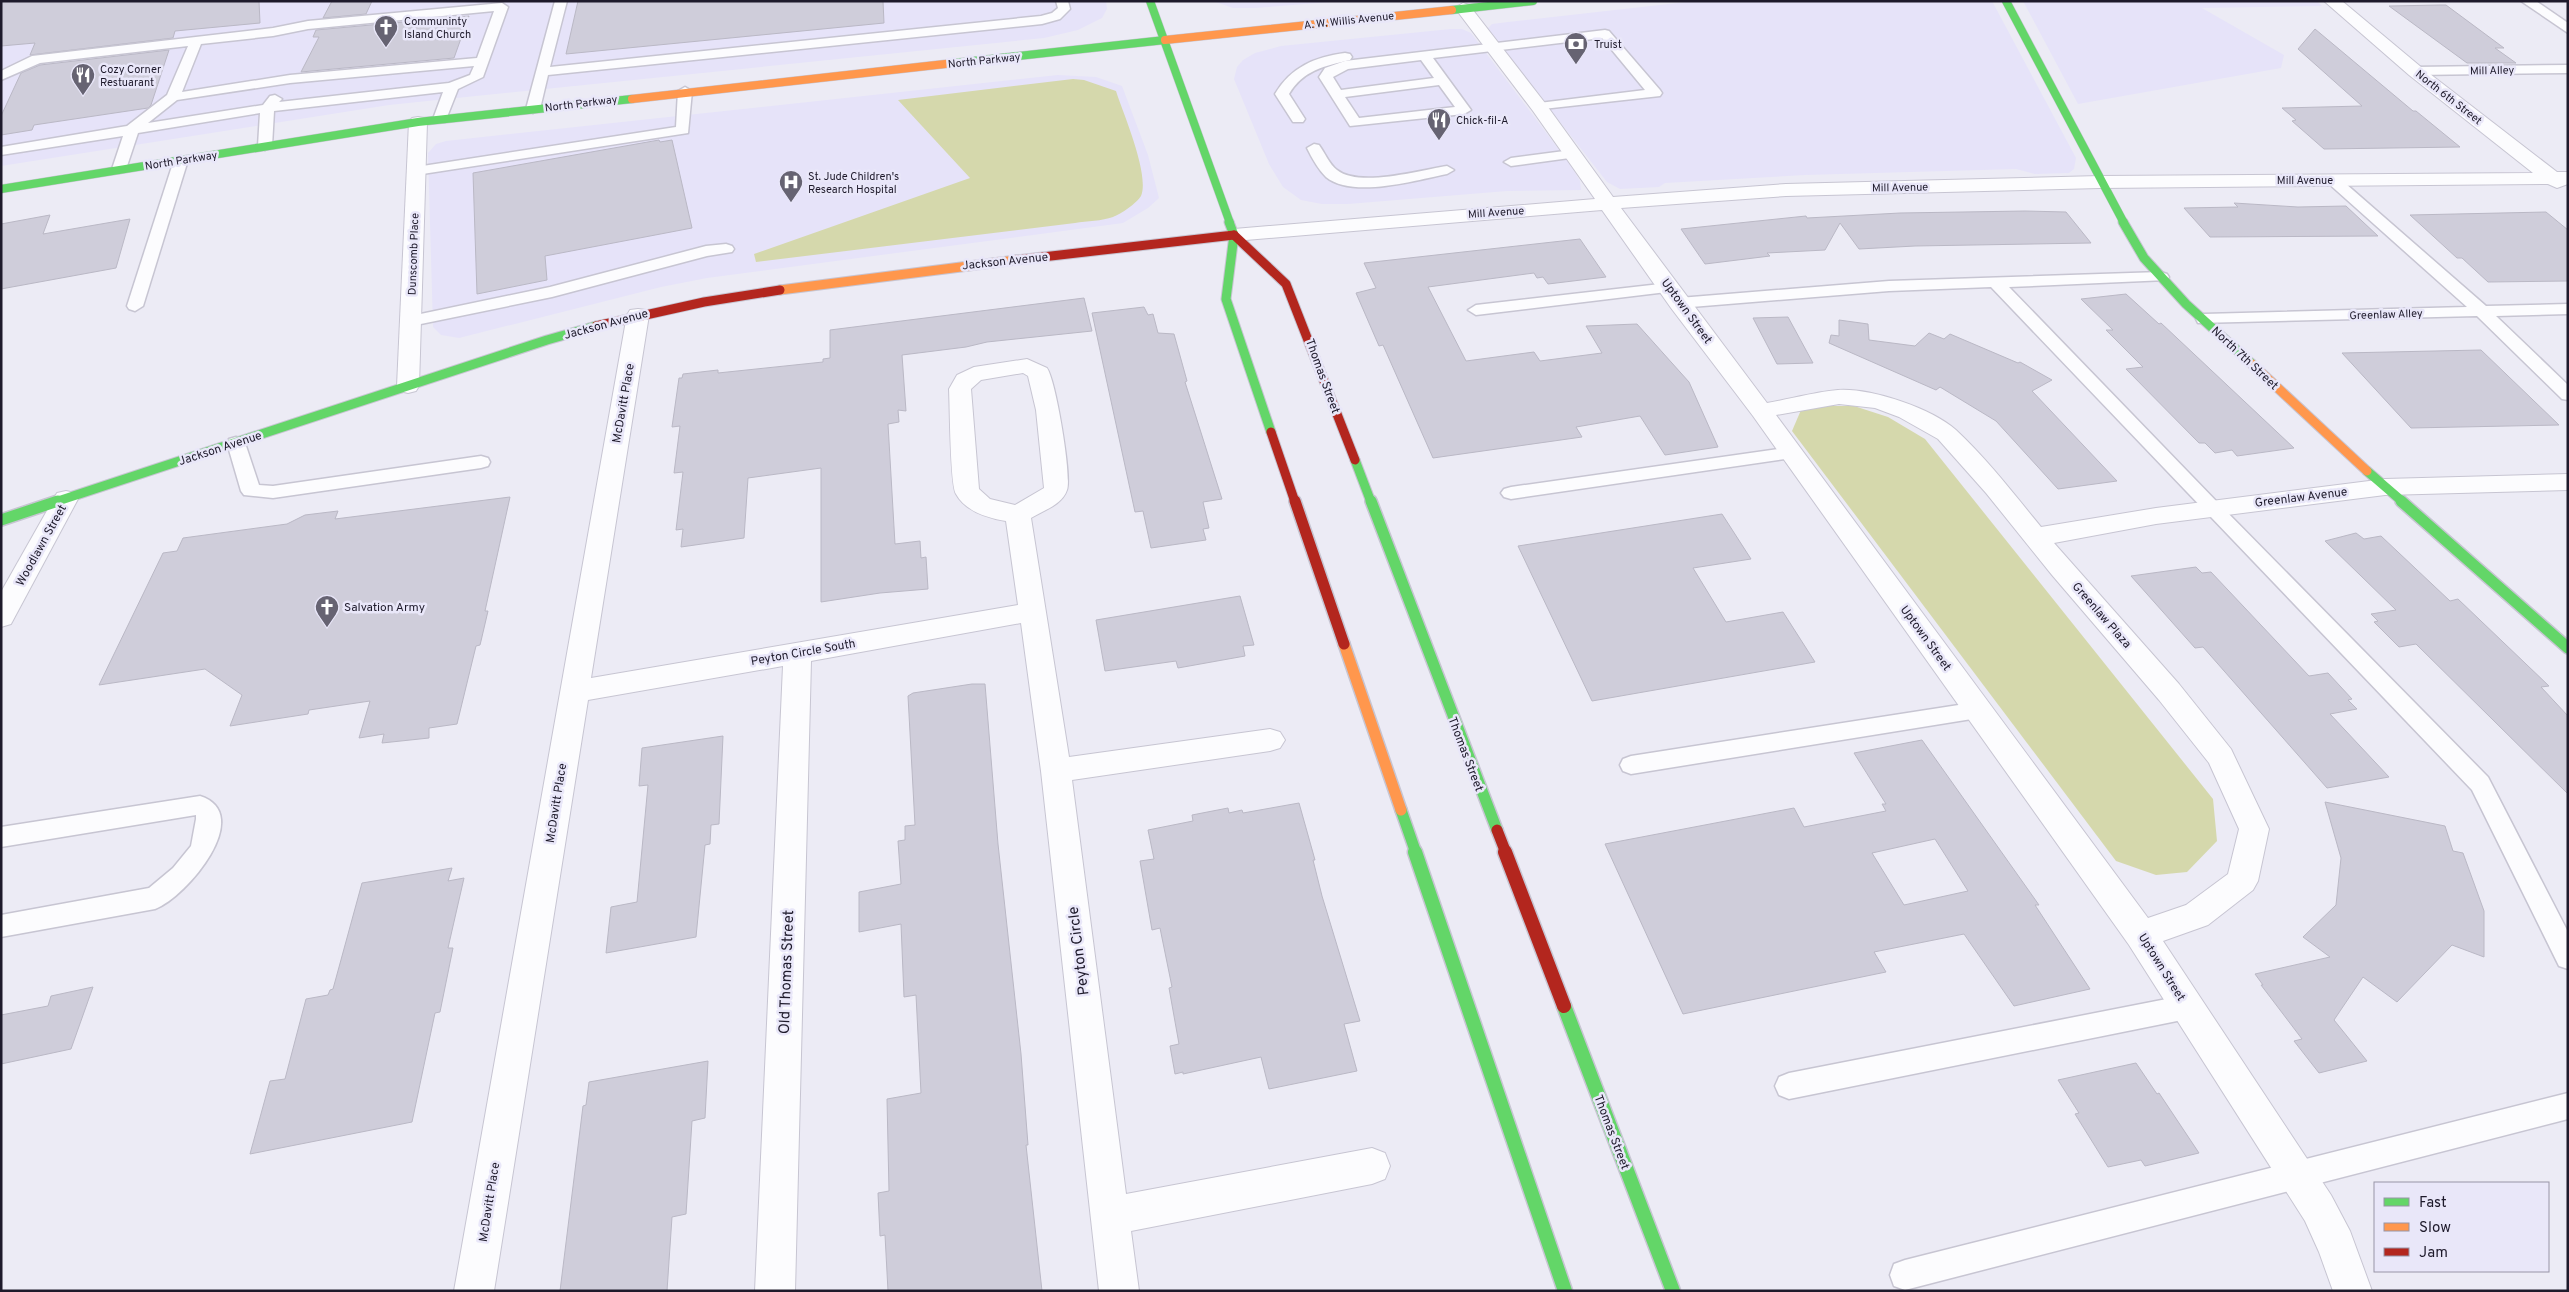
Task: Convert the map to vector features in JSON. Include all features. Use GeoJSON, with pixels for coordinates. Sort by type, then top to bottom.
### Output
{"type":"FeatureCollection","features":[{"type":"Feature","properties":{"kind":"main road","name":"Thomas Street"},"geometry":{"type":"LineString","coordinates":[[1150,1],[1234,235],[1226,300],[1565,1291]]}},
{"type":"Feature","properties":{"kind":"main road","name":"A. W. Willis Avenue"},"geometry":{"type":"LineString","coordinates":[[1165,40],[1533,1]]}},
{"type":"Feature","properties":{"kind":"main road","name":"North 7th Street"},"geometry":{"type":"LineString","coordinates":[[2006,1],[2100,182],[2144,258],[2204,319],[2385,487],[2568,648]]}},
{"type":"Feature","properties":{"kind":"main road","name":"North Parkway"},"geometry":{"type":"LineString","coordinates":[[1,190],[119,169],[440,119],[1165,40]]}},
{"type":"Feature","properties":{"kind":"main road","name":"Thomas Street"},"geometry":{"type":"LineString","coordinates":[[1234,235],[1286,284],[1306,331],[1673,1291]]}},
{"type":"Feature","properties":{"kind":"main road","name":"Jackson Avenue"},"geometry":{"type":"LineString","coordinates":[[1,520],[546,340],[638,315],[742,295],[890,274],[1234,235]]}},
{"type":"Feature","properties":{"kind":"street","name":"North 6th Street"},"geometry":{"type":"LineString","coordinates":[[2332,1],[2415,71],[2560,178],[2568,191]]}},
{"type":"Feature","properties":{"kind":"street","name":"Uptown Street"},"geometry":{"type":"LineString","coordinates":[[1463,8],[1539,107],[2141,935],[2318,1208],[2336,1245],[2353,1291]]}},
{"type":"Feature","properties":{"kind":"street","name":"Dunscomb Place"},"geometry":{"type":"LineString","coordinates":[[408,386],[418,122]]}},
{"type":"Feature","properties":{"kind":"street","name":"Mill Avenue"},"geometry":{"type":"LineString","coordinates":[[1234,235],[1786,190],[2100,182],[2560,178]]}},
{"type":"Feature","properties":{"kind":"street","name":"McDavitt Place"},"geometry":{"type":"LineString","coordinates":[[474,1291],[638,315]]}},
{"type":"Feature","properties":{"kind":"street"},"geometry":{"type":"LineString","coordinates":[[1027,366],[1040,373],[1048,410],[1056,488],[1052,496],[1018,514],[995,511],[981,506],[967,492],[960,389],[966,380],[974,374],[1027,366]]}},
{"type":"Feature","properties":{"kind":"street","name":"Greenlaw Plaza"},"geometry":{"type":"LineString","coordinates":[[1761,411],[1839,397],[1879,400],[1907,412],[1946,434],[1995,487],[2221,757],[2254,829],[2242,881],[2197,915],[2141,935]]}},
{"type":"Feature","properties":{"kind":"street","name":"Greenlaw Avenue"},"geometry":{"type":"LineString","coordinates":[[2036,537],[2212,509],[2385,487],[2568,482]]}},
{"type":"Feature","properties":{"kind":"street","name":"Woodlawn Street"},"geometry":{"type":"LineString","coordinates":[[1,617],[66,499]]}},
{"type":"Feature","properties":{"kind":"street","name":"Peyton Circle"},"geometry":{"type":"LineString","coordinates":[[1018,514],[1056,771],[1119,1291]]}},
{"type":"Feature","properties":{"kind":"street","name":"Peyton Circle South"},"geometry":{"type":"LineString","coordinates":[[574,692],[1031,612]]}},
{"type":"Feature","properties":{"kind":"street","name":"Old Thomas Street"},"geometry":{"type":"LineString","coordinates":[[775,1291],[797,652]]}},
{"type":"Feature","properties":{"kind":"street"},"geometry":{"type":"LineString","coordinates":[[1056,771],[1270,740]]}},
{"type":"Feature","properties":{"kind":"street"},"geometry":{"type":"LineString","coordinates":[[1109,1216],[1372,1166]]}},
{"type":"Feature","properties":{"kind":"lane"},"geometry":{"type":"LineString","coordinates":[[533,108],[561,1]]}},
{"type":"Feature","properties":{"kind":"lane"},"geometry":{"type":"LineString","coordinates":[[543,72],[1042,20],[1060,13],[1064,9],[1062,1]]}},
{"type":"Feature","properties":{"kind":"lane"},"geometry":{"type":"LineString","coordinates":[[2527,1],[2568,29]]}},
{"type":"Feature","properties":{"kind":"lane"},"geometry":{"type":"LineString","coordinates":[[1,76],[37,59],[308,26],[502,7],[476,77],[452,87],[267,108],[1,151]]}},
{"type":"Feature","properties":{"kind":"lane"},"geometry":{"type":"LineString","coordinates":[[1425,56],[1464,110],[1355,123],[1326,77],[1330,70],[1345,65],[1605,34],[1655,93],[1539,107]]}},
{"type":"Feature","properties":{"kind":"lane"},"geometry":{"type":"LineString","coordinates":[[173,97],[196,40]]}},
{"type":"Feature","properties":{"kind":"lane"},"geometry":{"type":"LineString","coordinates":[[1298,119],[1282,94],[1287,83],[1302,70],[1323,61],[1419,49],[1459,52]]}},
{"type":"Feature","properties":{"kind":"lane"},"geometry":{"type":"LineString","coordinates":[[119,169],[132,129],[173,97],[290,79],[482,61]]}},
{"type":"Feature","properties":{"kind":"lane","name":"Mill Alley"},"geometry":{"type":"LineString","coordinates":[[2415,71],[2568,69]]}},
{"type":"Feature","properties":{"kind":"lane"},"geometry":{"type":"LineString","coordinates":[[265,146],[267,108],[290,79]]}},
{"type":"Feature","properties":{"kind":"lane"},"geometry":{"type":"LineString","coordinates":[[1337,94],[1443,81]]}},
{"type":"Feature","properties":{"kind":"lane"},"geometry":{"type":"LineString","coordinates":[[440,119],[452,87]]}},
{"type":"Feature","properties":{"kind":"lane"},"geometry":{"type":"LineString","coordinates":[[416,171],[683,130],[685,91]]}},
{"type":"Feature","properties":{"kind":"lane"},"geometry":{"type":"LineString","coordinates":[[1314,148],[1326,168],[1335,177],[1352,182],[1370,182],[1447,170]]}},
{"type":"Feature","properties":{"kind":"lane"},"geometry":{"type":"LineString","coordinates":[[1511,162],[1572,154]]}},
{"type":"Feature","properties":{"kind":"lane"},"geometry":{"type":"LineString","coordinates":[[135,306],[181,160]]}},
{"type":"Feature","properties":{"kind":"lane"},"geometry":{"type":"LineString","coordinates":[[2333,180],[2482,311],[2568,395]]}},
{"type":"Feature","properties":{"kind":"lane"},"geometry":{"type":"LineString","coordinates":[[411,321],[552,292],[706,251],[726,250]]}},
{"type":"Feature","properties":{"kind":"lane"},"geometry":{"type":"LineString","coordinates":[[1476,310],[1674,295],[1803,292],[1994,281],[2162,277]]}},
{"type":"Feature","properties":{"kind":"lane"},"geometry":{"type":"LineString","coordinates":[[1994,281],[2212,509],[2480,784],[2568,958]]}},
{"type":"Feature","properties":{"kind":"lane","name":"Greenlaw Alley"},"geometry":{"type":"LineString","coordinates":[[2204,319],[2568,309]]}},
{"type":"Feature","properties":{"kind":"lane"},"geometry":{"type":"LineString","coordinates":[[236,443],[251,491],[273,492],[481,462]]}},
{"type":"Feature","properties":{"kind":"lane"},"geometry":{"type":"LineString","coordinates":[[1511,493],[1792,453]]}},
{"type":"Feature","properties":{"kind":"lane"},"geometry":{"type":"LineString","coordinates":[[1631,765],[1978,710]]}},
{"type":"Feature","properties":{"kind":"lane"},"geometry":{"type":"LineString","coordinates":[[1,837],[200,805],[207,810],[209,818],[203,849],[165,892],[155,898],[1,926]]}},
{"type":"Feature","properties":{"kind":"lane"},"geometry":{"type":"LineString","coordinates":[[1789,1086],[2187,1007]]}},
{"type":"Feature","properties":{"kind":"lane"},"geometry":{"type":"LineString","coordinates":[[1905,1275],[2568,1106]]}},
{"type":"Feature","properties":{"kind":"shaded area"},"geometry":{"type":"Polygon","coordinates":[[[1,1],[1106,1],[1107,9],[1102,18],[1078,30],[1044,38],[389,105],[1,166],[1,1]]]}},
{"type":"Feature","properties":{"kind":"shaded area"},"geometry":{"type":"Polygon","coordinates":[[[1213,1],[1343,1],[1233,8],[1213,1]]]}},
{"type":"Feature","properties":{"kind":"shaded area"},"geometry":{"type":"Polygon","coordinates":[[[1695,1],[1992,1],[2076,158],[2074,169],[2069,173],[2035,174],[2016,169],[1805,175],[1665,183],[1659,187],[1620,189],[1607,182],[1487,29],[1492,24],[1695,1]]]}},
{"type":"Feature","properties":{"kind":"shaded area"},"geometry":{"type":"Polygon","coordinates":[[[2023,1],[2317,1],[2322,6],[2202,8],[2284,55],[2281,68],[2078,104],[2023,1]]]}},
{"type":"Feature","properties":{"kind":"shaded area"},"geometry":{"type":"Polygon","coordinates":[[[1462,29],[1471,33],[1569,163],[1580,181],[1581,190],[1507,191],[1348,204],[1322,204],[1301,200],[1283,187],[1269,164],[1234,79],[1237,67],[1243,60],[1255,53],[1281,46],[1462,29]]]}},
{"type":"Feature","properties":{"kind":"shaded area","name":"St. Jude Children's Research Hospital"},"geometry":{"type":"Polygon","coordinates":[[[1058,75],[1096,77],[1122,86],[1148,155],[1159,198],[1148,208],[1123,223],[707,278],[661,287],[459,338],[441,335],[433,327],[428,153],[436,144],[446,141],[1058,75]]]}},
{"type":"Feature","properties":{"kind":"green space"},"geometry":{"type":"Polygon","coordinates":[[[1073,79],[1084,80],[1116,91],[1129,128],[1139,159],[1143,186],[1139,199],[1120,213],[1113,217],[1099,220],[756,262],[754,254],[970,178],[898,100],[1073,79]]]}},
{"type":"Feature","properties":{"kind":"green space"},"geometry":{"type":"Polygon","coordinates":[[[1827,406],[1854,406],[1888,417],[1925,439],[2213,799],[2217,841],[2187,872],[2156,875],[2116,861],[1792,431],[1801,410],[1827,406]]]}},
{"type":"Feature","properties":{"kind":"building"},"geometry":{"type":"Polygon","coordinates":[[[1,1],[259,1],[260,23],[175,31],[173,38],[30,55],[35,43],[1,46],[1,1]]]}},
{"type":"Feature","properties":{"kind":"building"},"geometry":{"type":"Polygon","coordinates":[[[332,1],[372,1],[366,14],[323,18],[332,1]]]}},
{"type":"Feature","properties":{"kind":"building"},"geometry":{"type":"Polygon","coordinates":[[[578,1],[883,1],[884,23],[566,54],[578,1]]]}},
{"type":"Feature","properties":{"kind":"building"},"geometry":{"type":"Polygon","coordinates":[[[2446,5],[2504,48],[2495,48],[2516,63],[2467,63],[2389,6],[2446,5]]]}},
{"type":"Feature","properties":{"kind":"building","name":"Communinty Island Church"},"geometry":{"type":"Polygon","coordinates":[[[469,16],[454,58],[301,72],[319,37],[313,37],[316,30],[469,16]]]}},
{"type":"Feature","properties":{"kind":"building"},"geometry":{"type":"Polygon","coordinates":[[[2315,29],[2413,111],[2416,111],[2460,147],[2324,149],[2292,121],[2296,120],[2282,108],[2362,106],[2298,49],[2315,29]]]}},
{"type":"Feature","properties":{"kind":"building","name":"Cozy Corner Restuarant"},"geometry":{"type":"Polygon","coordinates":[[[169,50],[151,105],[148,108],[34,125],[32,130],[1,135],[1,116],[21,73],[40,65],[169,50]]]}},
{"type":"Feature","properties":{"kind":"building"},"geometry":{"type":"Polygon","coordinates":[[[659,140],[660,142],[672,140],[692,228],[545,256],[547,280],[477,294],[473,173],[659,140]]]}},
{"type":"Feature","properties":{"kind":"building"},"geometry":{"type":"Polygon","coordinates":[[[2234,203],[2298,207],[2346,206],[2378,236],[2210,237],[2184,208],[2238,207],[2234,203]]]}},
{"type":"Feature","properties":{"kind":"building"},"geometry":{"type":"Polygon","coordinates":[[[2066,212],[2091,243],[1915,246],[1859,249],[1840,223],[1825,250],[1767,253],[1770,256],[1705,264],[1681,229],[1806,216],[1807,218],[1900,213],[2066,212]]]}},
{"type":"Feature","properties":{"kind":"building"},"geometry":{"type":"Polygon","coordinates":[[[2546,212],[2568,230],[2568,281],[2488,282],[2462,258],[2457,258],[2410,215],[2546,212]]]}},
{"type":"Feature","properties":{"kind":"building"},"geometry":{"type":"Polygon","coordinates":[[[50,215],[43,234],[130,219],[116,268],[1,289],[1,224],[50,215]]]}},
{"type":"Feature","properties":{"kind":"building"},"geometry":{"type":"Polygon","coordinates":[[[1580,239],[1606,277],[1548,284],[1543,277],[1537,278],[1534,273],[1428,287],[1466,361],[1534,352],[1540,361],[1602,353],[1586,326],[1637,324],[1689,382],[1718,447],[1665,455],[1640,416],[1576,427],[1582,437],[1433,458],[1383,345],[1379,346],[1356,293],[1376,288],[1364,263],[1580,239]]]}},
{"type":"Feature","properties":{"kind":"building"},"geometry":{"type":"Polygon","coordinates":[[[2126,294],[2159,324],[2161,323],[2294,448],[2237,456],[2232,450],[2215,453],[2205,443],[2199,443],[2126,369],[2143,367],[2106,330],[2113,330],[2081,299],[2126,294]]]}},
{"type":"Feature","properties":{"kind":"building"},"geometry":{"type":"Polygon","coordinates":[[[1084,298],[1092,331],[987,342],[966,347],[902,355],[906,411],[898,410],[899,422],[888,424],[895,544],[920,541],[921,558],[926,557],[928,589],[880,593],[821,602],[821,468],[748,478],[744,538],[681,547],[683,529],[676,530],[683,472],[674,473],[680,426],[672,427],[679,378],[682,378],[683,374],[718,370],[718,373],[823,362],[823,359],[830,358],[830,330],[1084,298]]]}},
{"type":"Feature","properties":{"kind":"building"},"geometry":{"type":"Polygon","coordinates":[[[1144,307],[1148,315],[1153,314],[1158,333],[1174,334],[1187,381],[1185,382],[1222,499],[1203,502],[1209,528],[1203,529],[1206,540],[1151,548],[1143,511],[1135,512],[1092,313],[1144,307]]]}},
{"type":"Feature","properties":{"kind":"building"},"geometry":{"type":"Polygon","coordinates":[[[1788,317],[1813,363],[1777,364],[1753,318],[1788,317]]]}},
{"type":"Feature","properties":{"kind":"building"},"geometry":{"type":"Polygon","coordinates":[[[1839,320],[1868,324],[1869,340],[1915,346],[1929,333],[1944,339],[1950,334],[2018,363],[2020,362],[2052,380],[2032,391],[2117,481],[2058,489],[1996,421],[1940,387],[1936,390],[1829,343],[1831,335],[1839,336],[1839,320]]]}},
{"type":"Feature","properties":{"kind":"building"},"geometry":{"type":"Polygon","coordinates":[[[2481,350],[2559,425],[2411,428],[2342,353],[2481,350]]]}},
{"type":"Feature","properties":{"kind":"building","name":"Salvation Army"},"geometry":{"type":"Polygon","coordinates":[[[510,497],[485,611],[488,611],[481,641],[480,645],[476,646],[457,724],[429,728],[429,738],[382,743],[384,734],[359,738],[370,701],[309,710],[308,714],[230,726],[242,695],[205,669],[99,685],[163,553],[177,551],[183,538],[287,524],[305,515],[338,511],[335,519],[510,497]]]}},
{"type":"Feature","properties":{"kind":"building"},"geometry":{"type":"Polygon","coordinates":[[[1722,514],[1751,559],[1693,568],[1726,622],[1783,612],[1815,662],[1592,701],[1518,546],[1722,514]]]}},
{"type":"Feature","properties":{"kind":"building"},"geometry":{"type":"Polygon","coordinates":[[[2356,533],[2364,539],[2381,536],[2450,601],[2458,599],[2549,686],[2541,687],[2568,716],[2568,794],[2416,644],[2399,647],[2374,622],[2378,621],[2371,614],[2396,610],[2325,541],[2356,533]]]}},
{"type":"Feature","properties":{"kind":"building"},"geometry":{"type":"Polygon","coordinates":[[[2196,567],[2202,573],[2211,572],[2309,676],[2328,673],[2352,699],[2348,700],[2357,709],[2330,714],[2389,777],[2327,788],[2203,647],[2195,648],[2131,576],[2196,567]]]}},
{"type":"Feature","properties":{"kind":"building"},"geometry":{"type":"Polygon","coordinates":[[[1240,596],[1254,645],[1243,646],[1245,656],[1178,668],[1176,661],[1105,671],[1096,620],[1240,596]]]}},
{"type":"Feature","properties":{"kind":"building"},"geometry":{"type":"Polygon","coordinates":[[[972,684],[985,684],[998,844],[1021,1054],[1028,1145],[1026,1145],[1042,1291],[888,1291],[885,1235],[880,1236],[878,1193],[889,1191],[887,1099],[921,1093],[916,995],[904,997],[901,924],[859,932],[859,892],[901,884],[898,841],[905,840],[905,826],[915,825],[908,696],[913,693],[972,684]]]}},
{"type":"Feature","properties":{"kind":"building"},"geometry":{"type":"Polygon","coordinates":[[[723,736],[719,824],[711,825],[710,844],[705,845],[696,937],[606,953],[611,907],[637,902],[648,785],[639,786],[642,748],[723,736]]]}},
{"type":"Feature","properties":{"kind":"building"},"geometry":{"type":"Polygon","coordinates":[[[1922,740],[2039,905],[2035,905],[2090,989],[2014,1006],[1964,934],[1874,952],[1886,972],[1683,1014],[1605,844],[1794,808],[1804,827],[1886,811],[1882,804],[1886,804],[1854,753],[1922,740]],[[1935,839],[1872,853],[1904,905],[1968,891],[1935,839]]]}},
{"type":"Feature","properties":{"kind":"building"},"geometry":{"type":"Polygon","coordinates":[[[2325,802],[2445,826],[2453,851],[2463,853],[2484,911],[2484,957],[2452,945],[2397,1002],[2363,977],[2334,1020],[2367,1061],[2319,1073],[2294,1041],[2302,1039],[2261,985],[2263,985],[2255,974],[2330,957],[2303,937],[2336,905],[2341,858],[2325,802]]]}},
{"type":"Feature","properties":{"kind":"building"},"geometry":{"type":"Polygon","coordinates":[[[1299,803],[1315,860],[1313,860],[1322,896],[1360,1021],[1344,1024],[1357,1071],[1269,1089],[1261,1057],[1183,1074],[1183,1072],[1175,1074],[1170,1046],[1179,1044],[1169,988],[1172,987],[1160,928],[1152,930],[1140,861],[1154,859],[1148,830],[1193,821],[1192,815],[1228,808],[1229,813],[1242,810],[1243,813],[1299,803]]]}},
{"type":"Feature","properties":{"kind":"building"},"geometry":{"type":"Polygon","coordinates":[[[452,868],[448,881],[464,878],[448,948],[453,948],[440,1012],[435,1013],[412,1122],[250,1154],[270,1081],[285,1079],[306,999],[328,995],[330,990],[333,989],[362,883],[452,868]]]}},
{"type":"Feature","properties":{"kind":"building"},"geometry":{"type":"Polygon","coordinates":[[[93,987],[71,1049],[1,1064],[1,1015],[48,1006],[51,996],[93,987]]]}},
{"type":"Feature","properties":{"kind":"building"},"geometry":{"type":"Polygon","coordinates":[[[708,1061],[705,1118],[692,1121],[686,1214],[672,1217],[667,1291],[560,1291],[583,1106],[586,1105],[589,1082],[708,1061]]]}},
{"type":"Feature","properties":{"kind":"building"},"geometry":{"type":"Polygon","coordinates":[[[2136,1063],[2157,1094],[2159,1093],[2199,1153],[2145,1166],[2141,1160],[2108,1167],[2075,1114],[2079,1113],[2058,1080],[2136,1063]]]}},
{"type":"Feature","properties":{"kind":"traffic: fast"},"geometry":{"type":"LineString","coordinates":[[1150,1],[1234,235],[1226,299],[1271,432]]}},
{"type":"Feature","properties":{"kind":"traffic: fast"},"geometry":{"type":"LineString","coordinates":[[1452,10],[1533,1]]}},
{"type":"Feature","properties":{"kind":"traffic: fast"},"geometry":{"type":"LineString","coordinates":[[2006,1],[2100,182],[2144,258],[2186,304],[2252,364]]}},
{"type":"Feature","properties":{"kind":"traffic: fast"},"geometry":{"type":"LineString","coordinates":[[954,63],[1165,40]]}},
{"type":"Feature","properties":{"kind":"traffic: fast"},"geometry":{"type":"LineString","coordinates":[[1,189],[418,122],[632,99]]}},
{"type":"Feature","properties":{"kind":"traffic: fast"},"geometry":{"type":"LineString","coordinates":[[1,520],[547,340],[596,326]]}},
{"type":"Feature","properties":{"kind":"traffic: fast"},"geometry":{"type":"LineString","coordinates":[[1355,460],[1497,830]]}},
{"type":"Feature","properties":{"kind":"traffic: fast"},"geometry":{"type":"LineString","coordinates":[[2367,471],[2568,648]]}},
{"type":"Feature","properties":{"kind":"traffic: fast"},"geometry":{"type":"LineString","coordinates":[[1401,810],[1565,1291]]}},
{"type":"Feature","properties":{"kind":"traffic: fast"},"geometry":{"type":"LineString","coordinates":[[1564,1006],[1673,1291]]}},
{"type":"Feature","properties":{"kind":"traffic: slow"},"geometry":{"type":"LineString","coordinates":[[1165,40],[1452,10]]}},
{"type":"Feature","properties":{"kind":"traffic: slow"},"geometry":{"type":"LineString","coordinates":[[632,99],[954,63]]}},
{"type":"Feature","properties":{"kind":"traffic: slow"},"geometry":{"type":"LineString","coordinates":[[780,290],[1016,260]]}},
{"type":"Feature","properties":{"kind":"traffic: slow"},"geometry":{"type":"LineString","coordinates":[[2252,364],[2367,471]]}},
{"type":"Feature","properties":{"kind":"traffic: slow"},"geometry":{"type":"LineString","coordinates":[[1344,644],[1401,810]]}},
{"type":"Feature","properties":{"kind":"traffic: jam"},"geometry":{"type":"LineString","coordinates":[[1234,235],[1286,284],[1355,460]]}},
{"type":"Feature","properties":{"kind":"traffic: jam"},"geometry":{"type":"LineString","coordinates":[[1016,260],[1234,235]]}},
{"type":"Feature","properties":{"kind":"traffic: jam"},"geometry":{"type":"LineString","coordinates":[[596,326],[704,302],[780,290]]}},
{"type":"Feature","properties":{"kind":"traffic: jam"},"geometry":{"type":"LineString","coordinates":[[1271,432],[1344,644]]}},
{"type":"Feature","properties":{"kind":"traffic: jam"},"geometry":{"type":"LineString","coordinates":[[1497,830],[1564,1006]]}},
{"type":"Feature","properties":{"kind":"place","name":"Communinty Island Church"},"geometry":{"type":"Point","coordinates":[386,48]}},
{"type":"Feature","properties":{"kind":"place","name":"Truist"},"geometry":{"type":"Point","coordinates":[1576,65]}},
{"type":"Feature","properties":{"kind":"place","name":"Cozy Corner Restuarant"},"geometry":{"type":"Point","coordinates":[83,96]}},
{"type":"Feature","properties":{"kind":"place","name":"Chick-fil-A"},"geometry":{"type":"Point","coordinates":[1439,141]}},
{"type":"Feature","properties":{"kind":"place","name":"St. Jude Children's Research Hospital"},"geometry":{"type":"Point","coordinates":[791,203]}},
{"type":"Feature","properties":{"kind":"place","name":"Salvation Army"},"geometry":{"type":"Point","coordinates":[327,628]}}]}
